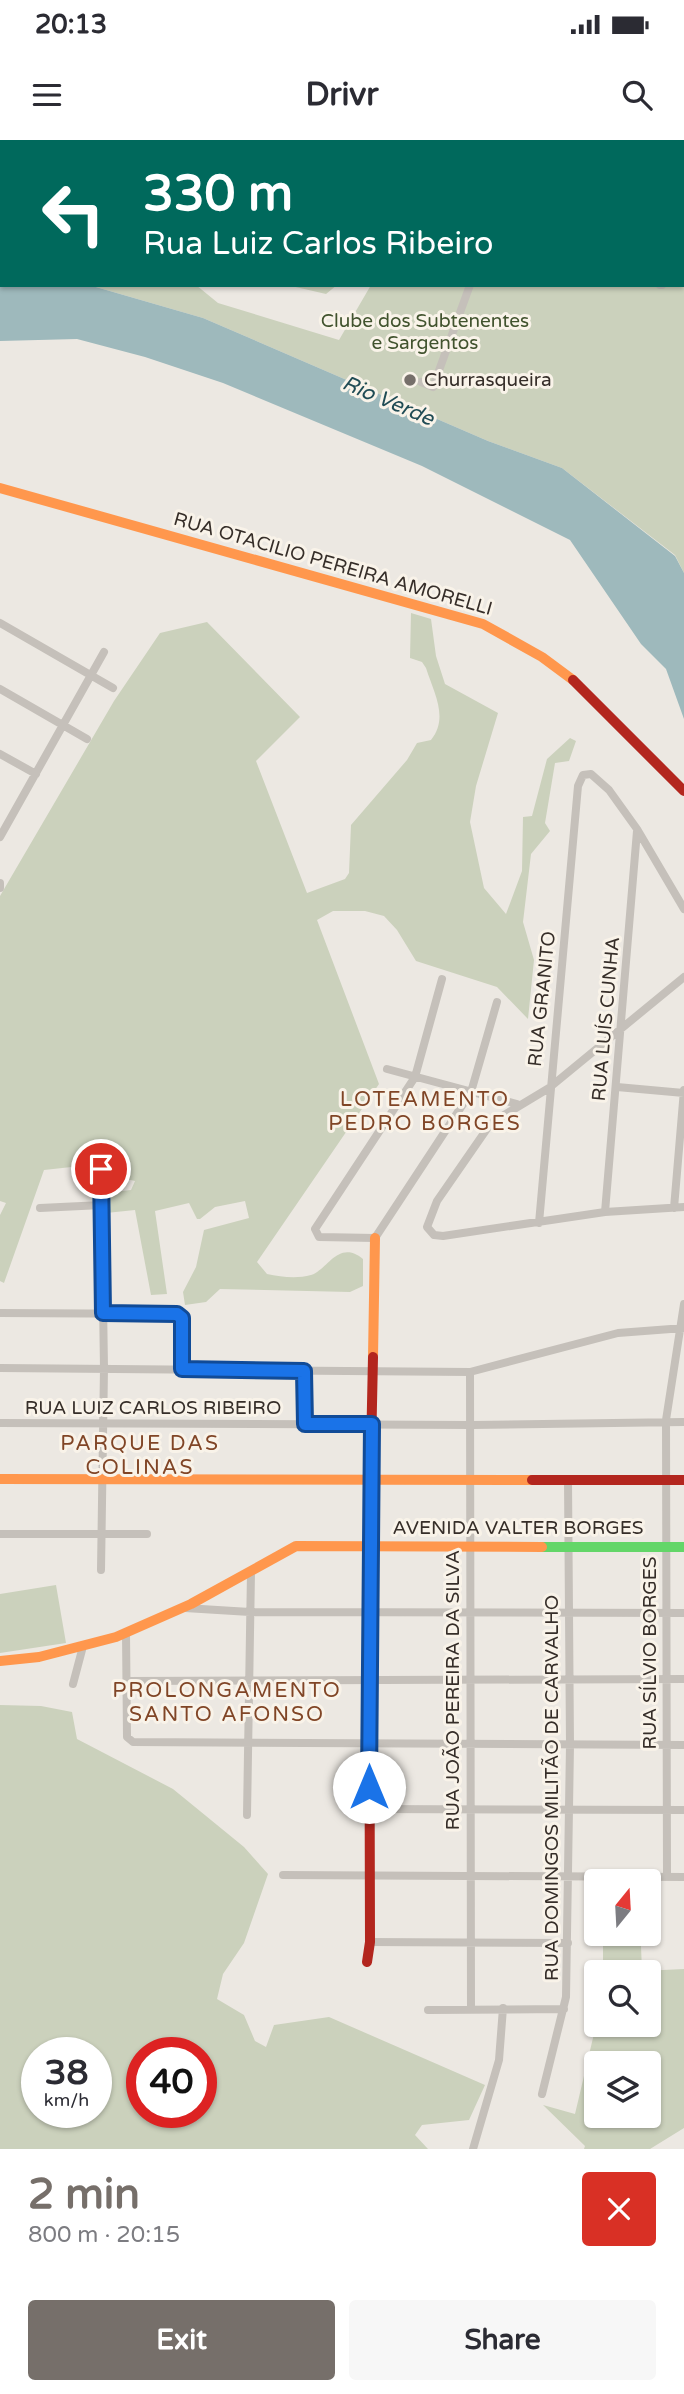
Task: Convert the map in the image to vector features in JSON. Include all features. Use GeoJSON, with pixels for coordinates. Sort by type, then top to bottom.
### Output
{"type":"FeatureCollection","features":[{"type":"Feature","properties":{"kind":"street"},"geometry":{"type":"LineString","coordinates":[[421,382],[433,387],[469,287]]}},
{"type":"Feature","properties":{"kind":"street","name":"RUA OTACILIO PEREIRA AMORELLI"},"geometry":{"type":"LineString","coordinates":[[0,488],[484,624],[521,640],[584,688],[684,790]]}},
{"type":"Feature","properties":{"kind":"street"},"geometry":{"type":"LineString","coordinates":[[0,623],[113,688]]}},
{"type":"Feature","properties":{"kind":"street"},"geometry":{"type":"LineString","coordinates":[[0,837],[4,821],[36,774],[104,652]]}},
{"type":"Feature","properties":{"kind":"street"},"geometry":{"type":"LineString","coordinates":[[0,689],[87,739]]}},
{"type":"Feature","properties":{"kind":"street"},"geometry":{"type":"LineString","coordinates":[[0,754],[36,774]]}},
{"type":"Feature","properties":{"kind":"street","name":"RUA GRANITO"},"geometry":{"type":"LineString","coordinates":[[539,1223],[549,1088],[580,779],[587,773],[595,776],[609,790],[637,829]]}},
{"type":"Feature","properties":{"kind":"street"},"geometry":{"type":"LineString","coordinates":[[637,829],[684,909]]}},
{"type":"Feature","properties":{"kind":"street","name":"RUA LUÍS CUNHA"},"geometry":{"type":"LineString","coordinates":[[605,1212],[637,829]]}},
{"type":"Feature","properties":{"kind":"street"},"geometry":{"type":"LineString","coordinates":[[684,978],[549,1088],[517,1104],[491,1123],[437,1200],[428,1222],[428,1231],[443,1236],[605,1212],[684,1207]]}},
{"type":"Feature","properties":{"kind":"street"},"geometry":{"type":"LineString","coordinates":[[375,1238],[319,1237],[315,1229],[415,1077],[442,979]]}},
{"type":"Feature","properties":{"kind":"street"},"geometry":{"type":"LineString","coordinates":[[367,1962],[370,1941],[369,1545],[375,1238],[471,1092],[497,1002]]}},
{"type":"Feature","properties":{"kind":"street"},"geometry":{"type":"LineString","coordinates":[[387,1069],[517,1104]]}},
{"type":"Feature","properties":{"kind":"street"},"geometry":{"type":"LineString","coordinates":[[617,1087],[684,1092],[674,1208]]}},
{"type":"Feature","properties":{"kind":"street"},"geometry":{"type":"LineString","coordinates":[[101,1169],[104,1368],[101,1570]]}},
{"type":"Feature","properties":{"kind":"street"},"geometry":{"type":"LineString","coordinates":[[40,1209],[102,1205]]}},
{"type":"Feature","properties":{"kind":"street","name":"RUA SÍLVIO BORGES"},"geometry":{"type":"LineString","coordinates":[[667,1877],[666,1420],[684,1304]]}},
{"type":"Feature","properties":{"kind":"street"},"geometry":{"type":"LineString","coordinates":[[0,1313],[180,1315],[182,1369]]}},
{"type":"Feature","properties":{"kind":"street"},"geometry":{"type":"LineString","coordinates":[[0,1368],[470,1372],[618,1334],[682,1328]]}},
{"type":"Feature","properties":{"kind":"street"},"geometry":{"type":"LineString","coordinates":[[304,1371],[305,1424]]}},
{"type":"Feature","properties":{"kind":"street","name":"RUA JOÃO PEREIRA DA SILVA"},"geometry":{"type":"LineString","coordinates":[[470,1372],[472,1425],[468,1545],[468,1943],[471,2009]]}},
{"type":"Feature","properties":{"kind":"street","name":"RUA LUIZ CARLOS RIBEIRO"},"geometry":{"type":"LineString","coordinates":[[0,1423],[472,1425],[666,1420],[684,1422]]}},
{"type":"Feature","properties":{"kind":"street"},"geometry":{"type":"LineString","coordinates":[[0,1479],[684,1480]]}},
{"type":"Feature","properties":{"kind":"street","name":"RUA DOMINGOS MILITÃO DE CARVALHO"},"geometry":{"type":"LineString","coordinates":[[542,2094],[564,2009],[568,1943],[568,1480]]}},
{"type":"Feature","properties":{"kind":"street"},"geometry":{"type":"LineString","coordinates":[[0,1534],[147,1534]]}},
{"type":"Feature","properties":{"kind":"street","name":"AVENIDA VALTER BORGES"},"geometry":{"type":"LineString","coordinates":[[0,1661],[82,1650],[126,1633],[251,1572],[296,1546],[684,1547]]}},
{"type":"Feature","properties":{"kind":"street"},"geometry":{"type":"LineString","coordinates":[[247,1815],[247,1681],[251,1572]]}},
{"type":"Feature","properties":{"kind":"street"},"geometry":{"type":"LineString","coordinates":[[178,1607],[250,1612],[684,1613]]}},
{"type":"Feature","properties":{"kind":"street"},"geometry":{"type":"LineString","coordinates":[[126,1633],[130,1740],[247,1745],[684,1745]]}},
{"type":"Feature","properties":{"kind":"street"},"geometry":{"type":"LineString","coordinates":[[74,1684],[82,1650]]}},
{"type":"Feature","properties":{"kind":"street"},"geometry":{"type":"LineString","coordinates":[[127,1681],[369,1678],[684,1679]]}},
{"type":"Feature","properties":{"kind":"street"},"geometry":{"type":"LineString","coordinates":[[369,1809],[684,1810]]}},
{"type":"Feature","properties":{"kind":"street"},"geometry":{"type":"LineString","coordinates":[[283,1875],[684,1877]]}},
{"type":"Feature","properties":{"kind":"street"},"geometry":{"type":"LineString","coordinates":[[370,1941],[568,1943]]}},
{"type":"Feature","properties":{"kind":"street"},"geometry":{"type":"LineString","coordinates":[[473,2149],[499,2060],[503,2008]]}},
{"type":"Feature","properties":{"kind":"street"},"geometry":{"type":"LineString","coordinates":[[428,2010],[564,2009]]}},
{"type":"Feature","properties":{"kind":"green space","name":"Clube dos Subtenentes e Sargentos"},"geometry":{"type":"Polygon","coordinates":[[[96,287],[198,287],[218,303],[339,340],[370,287],[684,287],[684,573],[675,555],[562,468],[488,441],[203,318],[96,287]]]}},
{"type":"Feature","properties":{"kind":"green space"},"geometry":{"type":"Polygon","coordinates":[[[296,287],[335,287],[326,294],[296,287]]]}},
{"type":"Feature","properties":{"kind":"green space"},"geometry":{"type":"Polygon","coordinates":[[[411,613],[431,619],[436,656],[445,684],[498,713],[476,786],[470,822],[484,888],[506,914],[522,871],[523,817],[532,816],[547,759],[570,738],[576,741],[569,761],[555,763],[545,823],[550,831],[531,854],[523,922],[534,960],[528,1019],[497,987],[416,961],[397,930],[384,916],[365,911],[333,911],[317,920],[379,1084],[257,1262],[267,1274],[300,1277],[317,1272],[340,1254],[347,1252],[363,1259],[363,1286],[350,1292],[220,1289],[206,1302],[185,1305],[183,1292],[196,1267],[204,1230],[249,1218],[245,1201],[215,1207],[200,1219],[197,1219],[189,1203],[155,1211],[167,1294],[151,1295],[135,1210],[106,1213],[106,1197],[114,1192],[131,1190],[135,1181],[108,1175],[108,1163],[44,1170],[4,1283],[0,1281],[0,1215],[6,1203],[0,1201],[0,896],[114,701],[160,633],[207,622],[300,717],[256,761],[307,893],[345,879],[349,873],[351,825],[407,760],[417,743],[431,740],[436,732],[439,714],[433,687],[422,662],[410,658],[411,613]]]}},
{"type":"Feature","properties":{"kind":"green space"},"geometry":{"type":"Polygon","coordinates":[[[56,1585],[66,1643],[0,1653],[0,1594],[56,1585]]]}},
{"type":"Feature","properties":{"kind":"green space"},"geometry":{"type":"Polygon","coordinates":[[[0,1705],[41,1706],[72,1712],[77,1739],[173,1789],[244,1847],[268,1874],[244,1943],[223,1974],[217,1999],[244,2015],[255,2041],[266,2047],[274,2025],[329,2017],[485,2085],[469,2120],[422,2125],[415,2135],[428,2149],[0,2149],[0,1705]]]}},
{"type":"Feature","properties":{"kind":"green space"},"geometry":{"type":"Polygon","coordinates":[[[603,1946],[641,1946],[642,1960],[603,1960],[603,1946]]]}},
{"type":"Feature","properties":{"kind":"green space"},"geometry":{"type":"Polygon","coordinates":[[[684,1969],[684,2128],[650,2149],[584,2149],[585,2146],[543,2105],[575,2114],[584,2076],[584,2128],[661,2128],[661,2051],[590,2051],[593,2037],[661,2037],[661,1970],[684,1969]]]}},
{"type":"Feature","properties":{"kind":"water","name":"Rio Verde"},"geometry":{"type":"Polygon","coordinates":[[[0,287],[96,287],[203,318],[488,441],[562,468],[675,556],[684,573],[684,719],[666,669],[641,644],[570,540],[422,466],[223,383],[145,357],[77,339],[0,341],[0,287]]]}},
{"type":"Feature","properties":{"kind":"traffic: fast"},"geometry":{"type":"LineString","coordinates":[[542,1547],[684,1547]]}},
{"type":"Feature","properties":{"kind":"traffic: slow"},"geometry":{"type":"LineString","coordinates":[[0,488],[483,624],[542,657],[573,680]]}},
{"type":"Feature","properties":{"kind":"traffic: slow"},"geometry":{"type":"LineString","coordinates":[[373,1357],[375,1238]]}},
{"type":"Feature","properties":{"kind":"traffic: slow"},"geometry":{"type":"LineString","coordinates":[[0,1479],[532,1480]]}},
{"type":"Feature","properties":{"kind":"traffic: slow"},"geometry":{"type":"LineString","coordinates":[[0,1661],[39,1657],[116,1637],[191,1604],[296,1546],[542,1547]]}},
{"type":"Feature","properties":{"kind":"traffic: jam"},"geometry":{"type":"LineString","coordinates":[[573,680],[684,791]]}},
{"type":"Feature","properties":{"kind":"traffic: jam"},"geometry":{"type":"LineString","coordinates":[[367,1962],[370,1942],[369,1545],[373,1357]]}},
{"type":"Feature","properties":{"kind":"traffic: jam"},"geometry":{"type":"LineString","coordinates":[[532,1480],[684,1480]]}},
{"type":"Feature","properties":{"kind":"place","name":"Churrasqueira"},"geometry":{"type":"Point","coordinates":[410,380]}},
{"type":"Feature","properties":{"kind":"district","name":"LOTEAMENTO PEDRO BORGES"},"geometry":{"type":"Point","coordinates":[425,1111]}},
{"type":"Feature","properties":{"kind":"district","name":"PARQUE DAS COLINAS"},"geometry":{"type":"Point","coordinates":[140,1455]}},
{"type":"Feature","properties":{"kind":"district","name":"PROLONGAMENTO SANTO AFONSO"},"geometry":{"type":"Point","coordinates":[227,1702]}},
{"type":"Feature","properties":{"kind":"route"},"geometry":{"type":"LineString","coordinates":[[101,1169],[103,1313],[180,1315],[182,1369],[304,1371],[305,1424],[372,1424],[369,1787]]}}]}
